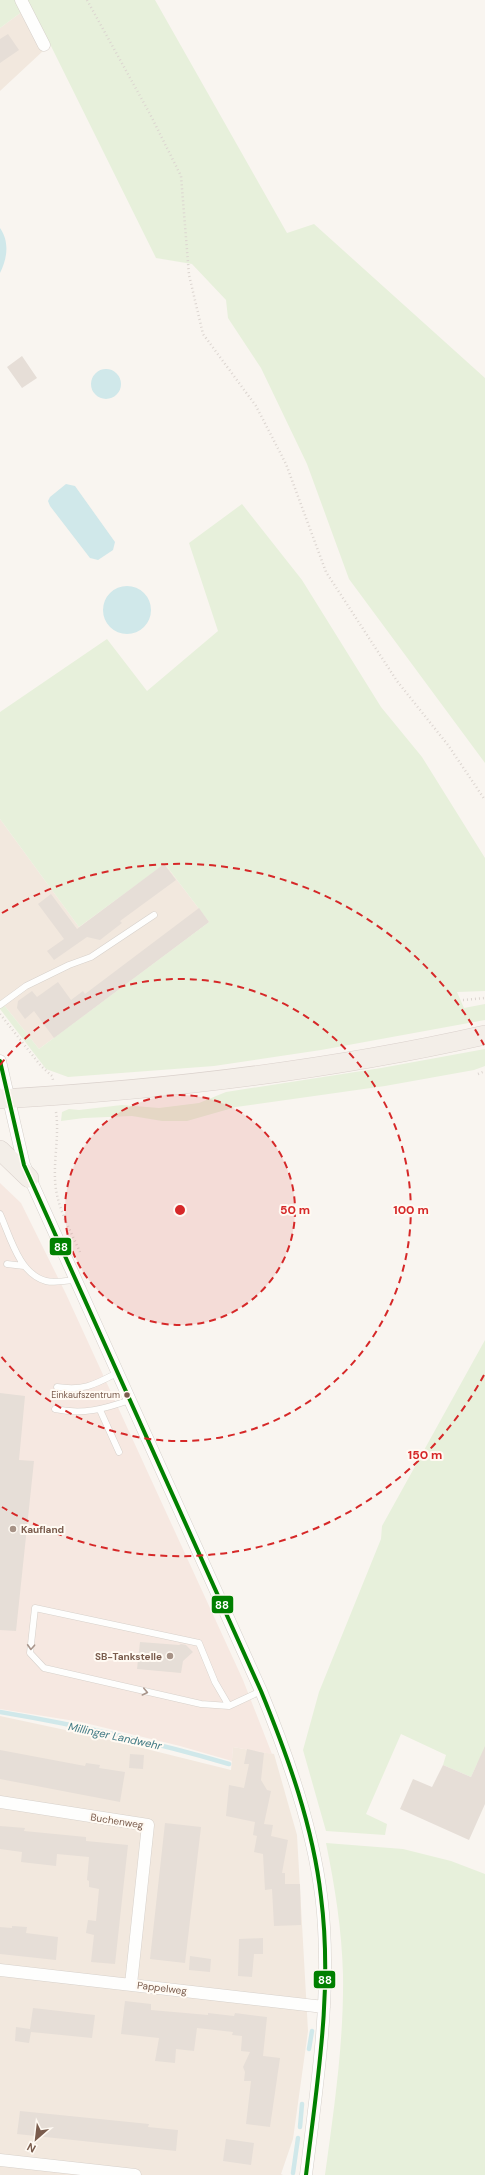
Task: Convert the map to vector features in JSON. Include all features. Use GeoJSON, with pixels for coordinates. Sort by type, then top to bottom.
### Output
{"type":"FeatureCollection","features":[{"type":"Feature","properties":{"kind":"main road"},"geometry":{"type":"LineString","coordinates":[[5,1099],[271,1073],[391,1055],[485,1035]]}},
{"type":"Feature","properties":{"kind":"main road"},"geometry":{"type":"LineString","coordinates":[[0,1150],[29,1178]]}},
{"type":"Feature","properties":{"kind":"street"},"geometry":{"type":"LineString","coordinates":[[21,0],[44,45]]}},
{"type":"Feature","properties":{"kind":"street"},"geometry":{"type":"LineString","coordinates":[[0,1061],[5,1099],[29,1178],[261,1691],[285,1748],[305,1818],[318,1881],[324,1927],[324,2007],[306,2175]]}},
{"type":"Feature","properties":{"kind":"street","name":"Buchenweg"},"geometry":{"type":"LineString","coordinates":[[0,1802],[148,1825],[131,1984]]}},
{"type":"Feature","properties":{"kind":"street","name":"Pappelweg"},"geometry":{"type":"LineString","coordinates":[[0,1970],[324,2007]]}},
{"type":"Feature","properties":{"kind":"street"},"geometry":{"type":"LineString","coordinates":[[0,2160],[57,2171],[135,2175]]}},
{"type":"Feature","properties":{"kind":"lane"},"geometry":{"type":"LineString","coordinates":[[0,1005],[26,986],[69,965],[92,957],[154,915]]}},
{"type":"Feature","properties":{"kind":"lane"},"geometry":{"type":"LineString","coordinates":[[0,1214],[24,1266],[32,1273],[46,1281],[74,1280]]}},
{"type":"Feature","properties":{"kind":"lane"},"geometry":{"type":"LineString","coordinates":[[7,1264],[24,1266]]}},
{"type":"Feature","properties":{"kind":"lane"},"geometry":{"type":"LineString","coordinates":[[57,1387],[73,1389],[83,1388],[94,1385],[117,1373]]}},
{"type":"Feature","properties":{"kind":"lane"},"geometry":{"type":"LineString","coordinates":[[56,1409],[70,1412],[100,1410],[130,1400]]}},
{"type":"Feature","properties":{"kind":"lane"},"geometry":{"type":"LineString","coordinates":[[100,1410],[120,1452]]}},
{"type":"Feature","properties":{"kind":"lane"},"geometry":{"type":"LineString","coordinates":[[229,1706],[215,1682],[199,1643],[35,1608],[30,1653],[44,1668],[201,1704],[229,1706],[261,1691]]}},
{"type":"Feature","properties":{"kind":"path"},"geometry":{"type":"LineString","coordinates":[[87,0],[181,176],[189,275],[203,334],[256,406],[286,464],[326,572],[397,681],[448,745],[485,800]]}},
{"type":"Feature","properties":{"kind":"path"},"geometry":{"type":"LineString","coordinates":[[463,1000],[485,998]]}},
{"type":"Feature","properties":{"kind":"path"},"geometry":{"type":"LineString","coordinates":[[0,1014],[41,1066],[52,1076],[58,1124],[54,1152],[57,1195],[81,1254]]}},
{"type":"Feature","properties":{"kind":"path"},"geometry":{"type":"LineString","coordinates":[[478,1074],[485,1071]]}},
{"type":"Feature","properties":{"kind":"shaded area"},"geometry":{"type":"Polygon","coordinates":[[[23,11],[43,51],[0,91],[0,28],[23,11]]]}},
{"type":"Feature","properties":{"kind":"shaded area"},"geometry":{"type":"Polygon","coordinates":[[[0,819],[79,927],[165,864],[209,922],[39,1049],[0,1000],[0,819]]]}},
{"type":"Feature","properties":{"kind":"shaded area"},"geometry":{"type":"Polygon","coordinates":[[[0,1183],[21,1203],[66,1294],[243,1680],[272,1754],[233,1747],[232,1761],[180,1746],[81,1722],[0,1709],[0,1183]]]}},
{"type":"Feature","properties":{"kind":"shaded area"},"geometry":{"type":"Polygon","coordinates":[[[0,1716],[98,1737],[231,1770],[233,1747],[274,1754],[297,1835],[308,2031],[293,2139],[281,2174],[283,2175],[0,2175],[0,1716]]]}},
{"type":"Feature","properties":{"kind":"green space"},"geometry":{"type":"Polygon","coordinates":[[[0,0],[17,0],[23,11],[0,28],[0,0]]]}},
{"type":"Feature","properties":{"kind":"green space"},"geometry":{"type":"Polygon","coordinates":[[[25,0],[155,0],[287,233],[314,224],[485,378],[485,763],[349,579],[307,464],[261,368],[228,318],[226,300],[192,264],[156,258],[49,42],[25,0]]]}},
{"type":"Feature","properties":{"kind":"green space"},"geometry":{"type":"Polygon","coordinates":[[[242,504],[302,580],[381,707],[422,757],[485,858],[485,991],[457,992],[464,1008],[485,1004],[485,1020],[321,1050],[214,1066],[68,1077],[46,1069],[0,1009],[0,1000],[39,1049],[209,922],[165,864],[79,927],[0,819],[0,712],[107,639],[147,691],[218,631],[189,543],[242,504]]]}},
{"type":"Feature","properties":{"kind":"green space"},"geometry":{"type":"Polygon","coordinates":[[[485,1049],[485,1066],[474,1070],[385,1086],[236,1107],[187,1121],[162,1121],[132,1116],[84,1118],[61,1121],[62,1112],[69,1109],[79,1110],[122,1105],[159,1108],[199,1103],[226,1092],[381,1068],[485,1049]]]}},
{"type":"Feature","properties":{"kind":"green space"},"geometry":{"type":"Polygon","coordinates":[[[485,1340],[485,1768],[477,1764],[471,1777],[443,1765],[446,1755],[401,1734],[366,1814],[387,1824],[385,1835],[326,1831],[303,1750],[319,1692],[381,1539],[382,1526],[485,1340]]]}},
{"type":"Feature","properties":{"kind":"green space"},"geometry":{"type":"Polygon","coordinates":[[[326,1843],[403,1849],[451,1861],[485,1874],[485,2175],[325,2175],[335,2100],[343,2000],[343,1975],[338,1909],[326,1843]]]}},
{"type":"Feature","properties":{"kind":"water"},"geometry":{"type":"Polygon","coordinates":[[[0,228],[5,239],[6,256],[0,273],[0,228]]]}},
{"type":"Feature","properties":{"kind":"water"},"geometry":{"type":"Polygon","coordinates":[[[106,369],[117,373],[121,384],[117,395],[106,399],[95,395],[91,384],[95,373],[106,369]]]}},
{"type":"Feature","properties":{"kind":"water"},"geometry":{"type":"Polygon","coordinates":[[[66,484],[75,486],[115,542],[113,550],[98,560],[90,558],[50,506],[48,501],[50,497],[66,484]]]}},
{"type":"Feature","properties":{"kind":"water"},"geometry":{"type":"Polygon","coordinates":[[[127,586],[136,588],[144,593],[149,601],[151,610],[149,619],[144,627],[136,632],[127,634],[118,632],[110,627],[105,619],[103,610],[105,601],[110,593],[118,588],[127,586]]]}},
{"type":"Feature","properties":{"kind":"building"},"geometry":{"type":"Polygon","coordinates":[[[8,34],[19,50],[0,63],[0,39],[8,34]]]}},
{"type":"Feature","properties":{"kind":"building"},"geometry":{"type":"Polygon","coordinates":[[[22,356],[37,378],[22,388],[7,367],[22,356]]]}},
{"type":"Feature","properties":{"kind":"building"},"geometry":{"type":"Polygon","coordinates":[[[164,864],[176,880],[120,921],[122,923],[100,940],[87,937],[54,960],[47,951],[64,939],[38,904],[51,894],[77,929],[164,864]]]}},
{"type":"Feature","properties":{"kind":"building"},"geometry":{"type":"Polygon","coordinates":[[[199,908],[209,922],[54,1038],[34,1011],[25,1019],[17,1008],[18,1001],[32,991],[37,997],[58,982],[71,1000],[83,991],[85,994],[199,908]]]}},
{"type":"Feature","properties":{"kind":"building","name":"Kaufland"},"geometry":{"type":"Polygon","coordinates":[[[0,1393],[25,1396],[19,1460],[34,1461],[16,1631],[0,1630],[0,1393]]]}},
{"type":"Feature","properties":{"kind":"building"},"geometry":{"type":"Polygon","coordinates":[[[140,1642],[181,1644],[186,1645],[193,1652],[183,1661],[181,1673],[137,1669],[140,1642]]]}},
{"type":"Feature","properties":{"kind":"building"},"geometry":{"type":"Polygon","coordinates":[[[485,1746],[485,1804],[469,1840],[400,1809],[413,1779],[432,1787],[443,1765],[471,1777],[485,1746]]]}},
{"type":"Feature","properties":{"kind":"building"},"geometry":{"type":"Polygon","coordinates":[[[247,1749],[264,1753],[261,1780],[267,1790],[271,1791],[264,1824],[273,1825],[271,1836],[288,1840],[282,1873],[285,1873],[285,1884],[300,1884],[301,1925],[274,1926],[272,1889],[265,1890],[263,1854],[254,1852],[257,1836],[253,1835],[255,1822],[226,1816],[229,1785],[244,1788],[249,1764],[244,1764],[247,1749]]]}},
{"type":"Feature","properties":{"kind":"building"},"geometry":{"type":"Polygon","coordinates":[[[0,1750],[85,1766],[86,1763],[100,1765],[99,1768],[125,1772],[120,1802],[0,1779],[0,1750]]]}},
{"type":"Feature","properties":{"kind":"building"},"geometry":{"type":"Polygon","coordinates":[[[130,1754],[144,1755],[143,1769],[129,1768],[130,1754]]]}},
{"type":"Feature","properties":{"kind":"building"},"geometry":{"type":"Polygon","coordinates":[[[165,1823],[201,1827],[185,1963],[150,1959],[165,1823]]]}},
{"type":"Feature","properties":{"kind":"building"},"geometry":{"type":"Polygon","coordinates":[[[0,1826],[25,1828],[24,1831],[86,1837],[86,1841],[128,1845],[115,1964],[91,1962],[94,1935],[86,1933],[88,1920],[96,1921],[99,1889],[89,1887],[89,1881],[87,1880],[89,1857],[57,1854],[56,1866],[21,1862],[22,1852],[0,1849],[0,1826]]]}},
{"type":"Feature","properties":{"kind":"building"},"geometry":{"type":"Polygon","coordinates":[[[12,1926],[27,1927],[26,1933],[58,1937],[56,1960],[0,1954],[0,1927],[12,1928],[12,1926]]]}},
{"type":"Feature","properties":{"kind":"building"},"geometry":{"type":"Polygon","coordinates":[[[263,1938],[263,1954],[254,1954],[252,1977],[238,1976],[239,1939],[263,1938]]]}},
{"type":"Feature","properties":{"kind":"building"},"geometry":{"type":"Polygon","coordinates":[[[190,1956],[211,1959],[210,1972],[189,1970],[190,1956]]]}},
{"type":"Feature","properties":{"kind":"building"},"geometry":{"type":"Polygon","coordinates":[[[125,2001],[151,2004],[151,2010],[234,2016],[235,2013],[267,2017],[263,2056],[280,2058],[270,2127],[246,2124],[251,2081],[244,2081],[245,2072],[243,2067],[250,2052],[241,2051],[242,2036],[232,2035],[233,2032],[197,2028],[194,2051],[176,2049],[175,2063],[155,2061],[159,2038],[121,2034],[125,2001]]]}},
{"type":"Feature","properties":{"kind":"building"},"geometry":{"type":"Polygon","coordinates":[[[33,2008],[95,2015],[92,2038],[31,2032],[29,2043],[15,2041],[16,2027],[30,2029],[33,2008]]]}},
{"type":"Feature","properties":{"kind":"building"},"geometry":{"type":"Polygon","coordinates":[[[20,2111],[149,2124],[148,2127],[178,2130],[176,2151],[17,2134],[20,2111]]]}},
{"type":"Feature","properties":{"kind":"building"},"geometry":{"type":"Polygon","coordinates":[[[226,2139],[254,2143],[251,2165],[223,2161],[226,2139]]]}},
{"type":"Feature","properties":{"kind":"waterway","name":"Millinger Landwehr"},"geometry":{"type":"LineString","coordinates":[[0,1712],[115,1735],[172,1748],[229,1764]]}},
{"type":"Feature","properties":{"kind":"waterway"},"geometry":{"type":"LineString","coordinates":[[309,2049],[312,2031]]}},
{"type":"Feature","properties":{"kind":"waterway"},"geometry":{"type":"LineString","coordinates":[[300,2127],[302,2104]]}},
{"type":"Feature","properties":{"kind":"waterway"},"geometry":{"type":"LineString","coordinates":[[293,2173],[298,2138]]}},
{"type":"Feature","properties":{"kind":"transit line","name":"88"},"geometry":{"type":"LineString","coordinates":[[0,1061],[24,1165],[261,1691],[290,1766],[306,1818],[321,1897],[325,1967],[319,2071],[306,2175]]}},
{"type":"Feature","properties":{"kind":"place","name":"Einkaufszentrum"},"geometry":{"type":"Point","coordinates":[127,1395]}},
{"type":"Feature","properties":{"kind":"place","name":"Kaufland"},"geometry":{"type":"Point","coordinates":[13,1529]}},
{"type":"Feature","properties":{"kind":"place","name":"SB-Tankstelle"},"geometry":{"type":"Point","coordinates":[170,1656]}}]}
